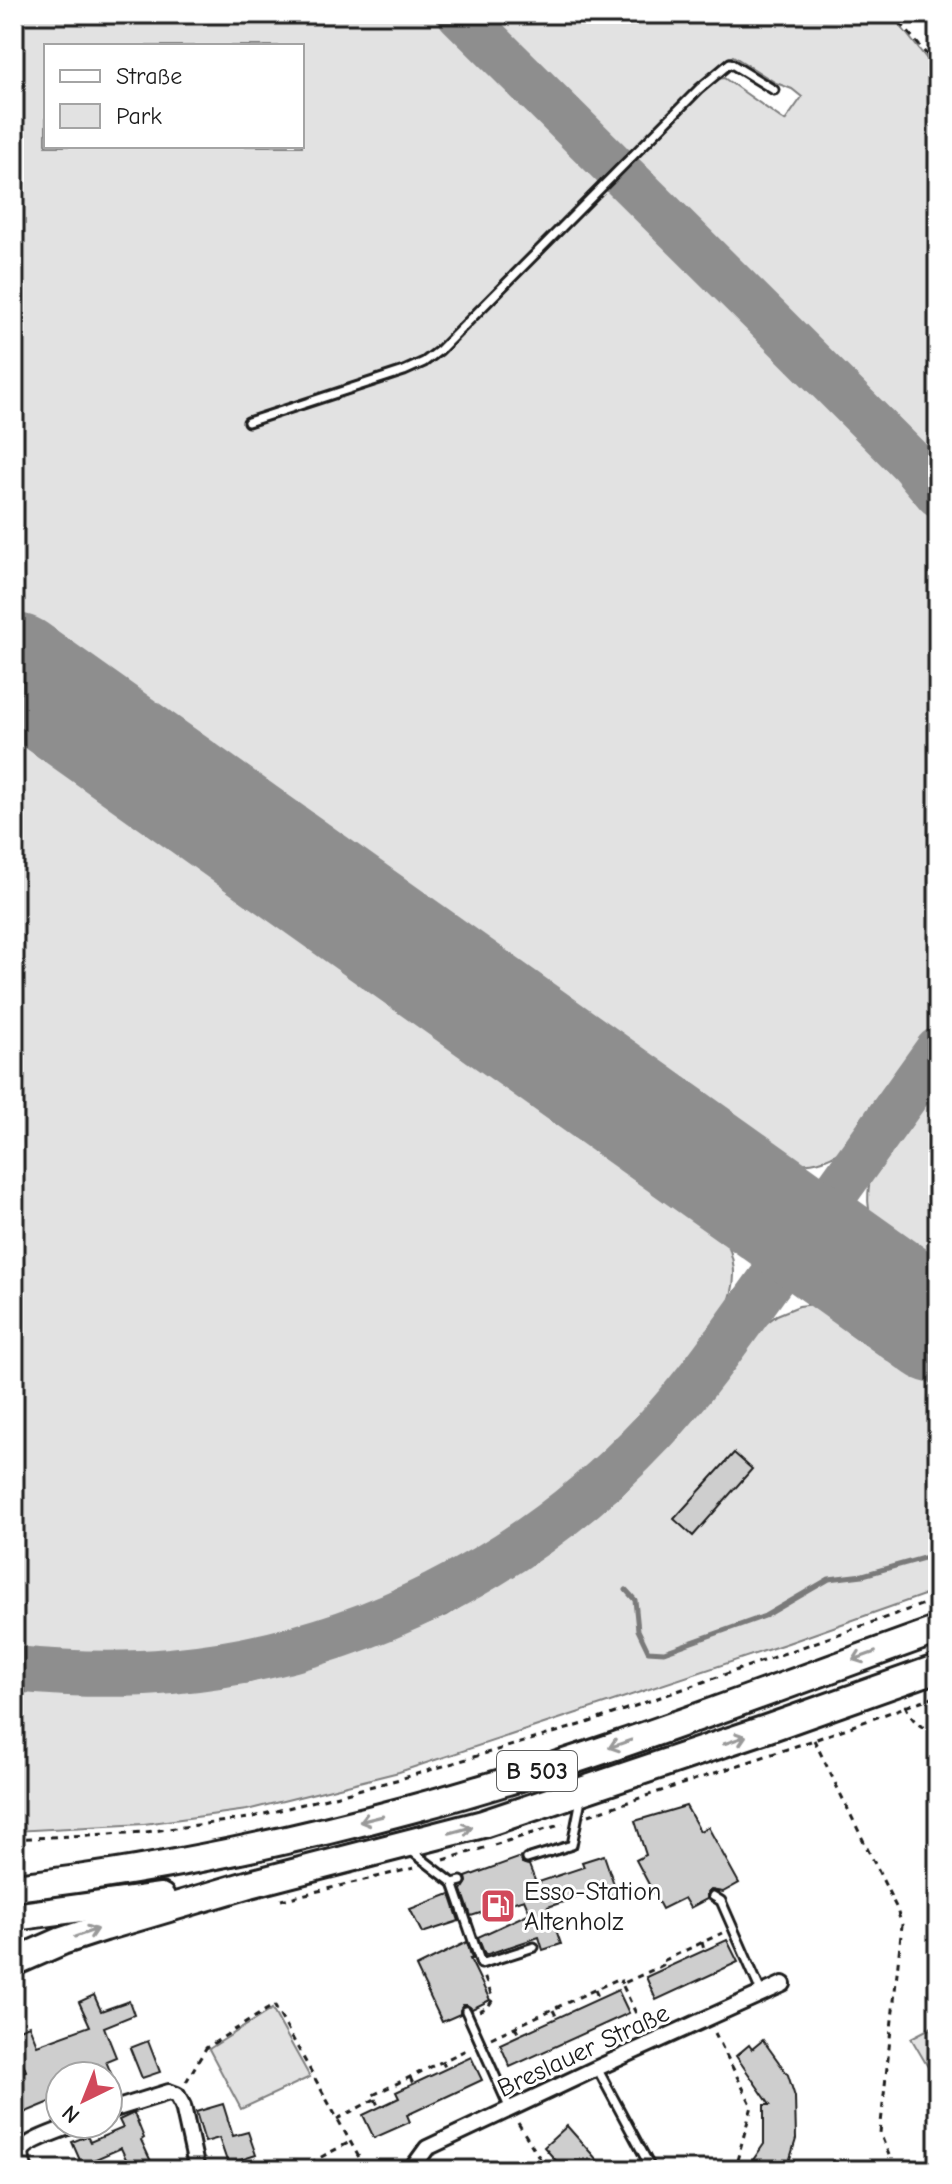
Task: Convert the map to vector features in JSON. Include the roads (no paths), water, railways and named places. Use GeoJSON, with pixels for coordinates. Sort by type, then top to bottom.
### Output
{"type":"FeatureCollection","features":[{"type":"Feature","properties":{"kind":"highway","name":"B 503"},"geometry":{"type":"LineString","coordinates":[[14,1887],[213,1857],[413,1809],[656,1731],[938,1630]]}},
{"type":"Feature","properties":{"kind":"highway","name":"B 503"},"geometry":{"type":"LineString","coordinates":[[14,1917],[250,1884],[483,1824],[938,1668]]}},
{"type":"Feature","properties":{"kind":"highway"},"geometry":{"type":"LineString","coordinates":[[14,1962],[62,1941],[250,1884]]}},
{"type":"Feature","properties":{"kind":"street","name":"Breslauer Straße"},"geometry":{"type":"LineString","coordinates":[[411,2170],[427,2148],[783,1984]]}},
{"type":"Feature","properties":{"kind":"street"},"geometry":{"type":"LineString","coordinates":[[124,2106],[169,2092],[177,2095],[183,2106],[197,2170]]}},
{"type":"Feature","properties":{"kind":"street"},"geometry":{"type":"LineString","coordinates":[[25,2170],[22,2151],[29,2143],[44,2137]]}},
{"type":"Feature","properties":{"kind":"lane"},"geometry":{"type":"LineString","coordinates":[[248,422],[424,362],[440,350],[699,89],[730,63],[774,90]]}},
{"type":"Feature","properties":{"kind":"lane"},"geometry":{"type":"LineString","coordinates":[[527,1859],[572,1845],[583,1792]]}},
{"type":"Feature","properties":{"kind":"lane"},"geometry":{"type":"LineString","coordinates":[[405,1845],[457,1882],[481,1964],[534,1947]]}},
{"type":"Feature","properties":{"kind":"lane"},"geometry":{"type":"LineString","coordinates":[[713,1896],[721,1901],[762,1994]]}},
{"type":"Feature","properties":{"kind":"lane"},"geometry":{"type":"LineString","coordinates":[[468,2014],[510,2109]]}},
{"type":"Feature","properties":{"kind":"lane"},"geometry":{"type":"LineString","coordinates":[[597,2068],[652,2170]]}},
{"type":"Feature","properties":{"kind":"waterway"},"geometry":{"type":"LineString","coordinates":[[626,1590],[635,1600],[638,1630],[648,1651],[664,1652],[765,1616],[829,1579],[863,1575],[938,1554]]}},
{"type":"Feature","properties":{"kind":"place","name":"Esso-Station Altenholz"},"geometry":{"type":"Point","coordinates":[498,1906]}}]}
